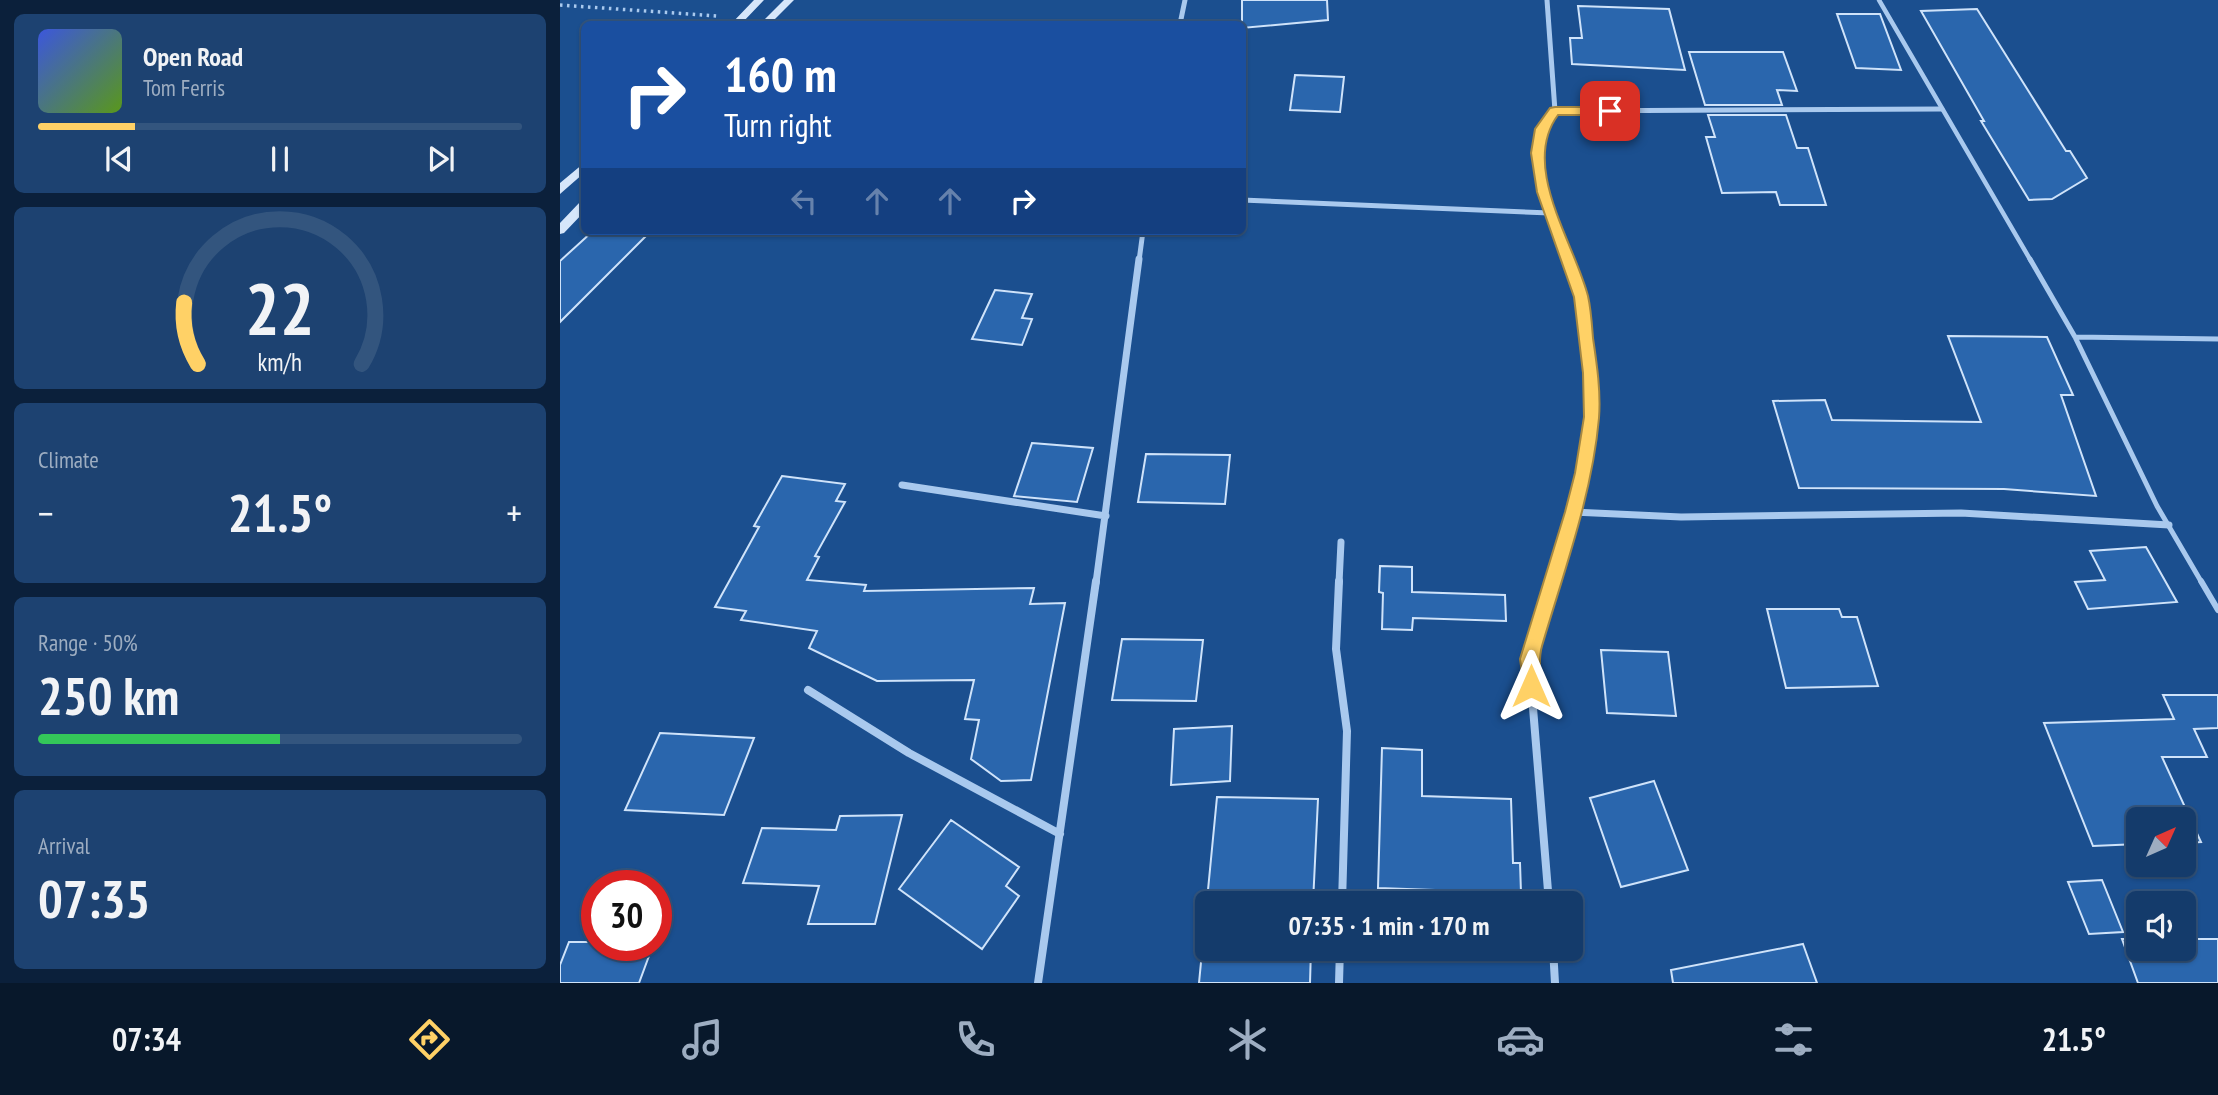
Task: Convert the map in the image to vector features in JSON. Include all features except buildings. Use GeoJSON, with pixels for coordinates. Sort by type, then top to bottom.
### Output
{"type":"FeatureCollection","features":[{"type":"Feature","properties":{"kind":"main road"},"geometry":{"type":"LineString","coordinates":[[739,21],[760,0]]}},
{"type":"Feature","properties":{"kind":"main road"},"geometry":{"type":"LineString","coordinates":[[768,21],[789,0]]}},
{"type":"Feature","properties":{"kind":"main road"},"geometry":{"type":"LineString","coordinates":[[560,190],[581,170]]}},
{"type":"Feature","properties":{"kind":"main road"},"geometry":{"type":"LineString","coordinates":[[560,230],[581,208]]}},
{"type":"Feature","properties":{"kind":"street"},"geometry":{"type":"LineString","coordinates":[[1181,21],[1185,0]]}},
{"type":"Feature","properties":{"kind":"street"},"geometry":{"type":"LineString","coordinates":[[1547,0],[1555,111],[1542,129],[1537,153],[1550,213],[1581,297],[1591,373],[1591,417],[1583,473],[1529,659],[1548,891]]}},
{"type":"Feature","properties":{"kind":"street"},"geometry":{"type":"LineString","coordinates":[[1555,111],[1942,109]]}},
{"type":"Feature","properties":{"kind":"street"},"geometry":{"type":"LineString","coordinates":[[1246,200],[1550,213]]}},
{"type":"Feature","properties":{"kind":"street"},"geometry":{"type":"LineString","coordinates":[[1038,983],[1106,516],[1142,235]]}},
{"type":"Feature","properties":{"kind":"street"},"geometry":{"type":"LineString","coordinates":[[902,485],[1106,516]]}},
{"type":"Feature","properties":{"kind":"street"},"geometry":{"type":"LineString","coordinates":[[1573,512],[1681,517],[1961,513],[2169,525]]}},
{"type":"Feature","properties":{"kind":"street"},"geometry":{"type":"LineString","coordinates":[[1341,542],[1336,649],[1347,731],[1342,891]]}},
{"type":"Feature","properties":{"kind":"street"},"geometry":{"type":"LineString","coordinates":[[808,690],[909,752],[1060,834]]}},
{"type":"Feature","properties":{"kind":"street"},"geometry":{"type":"LineString","coordinates":[[1339,983],[1340,961]]}},
{"type":"Feature","properties":{"kind":"street"},"geometry":{"type":"LineString","coordinates":[[1553,961],[1555,983]]}},
{"type":"Feature","properties":{"kind":"lane"},"geometry":{"type":"LineString","coordinates":[[1879,0],[2075,337],[2169,525],[2218,610]]}},
{"type":"Feature","properties":{"kind":"lane"},"geometry":{"type":"LineString","coordinates":[[2075,337],[2218,339]]}},
{"type":"Feature","properties":{"kind":"path"},"geometry":{"type":"LineString","coordinates":[[560,5],[739,21]]}},
{"type":"Feature","properties":{"kind":"route"},"geometry":{"type":"LineString","coordinates":[[1531,686],[1529,659],[1583,473],[1591,417],[1591,373],[1581,297],[1543,192],[1537,153],[1542,129],[1555,111],[1610,111]]}}]}
